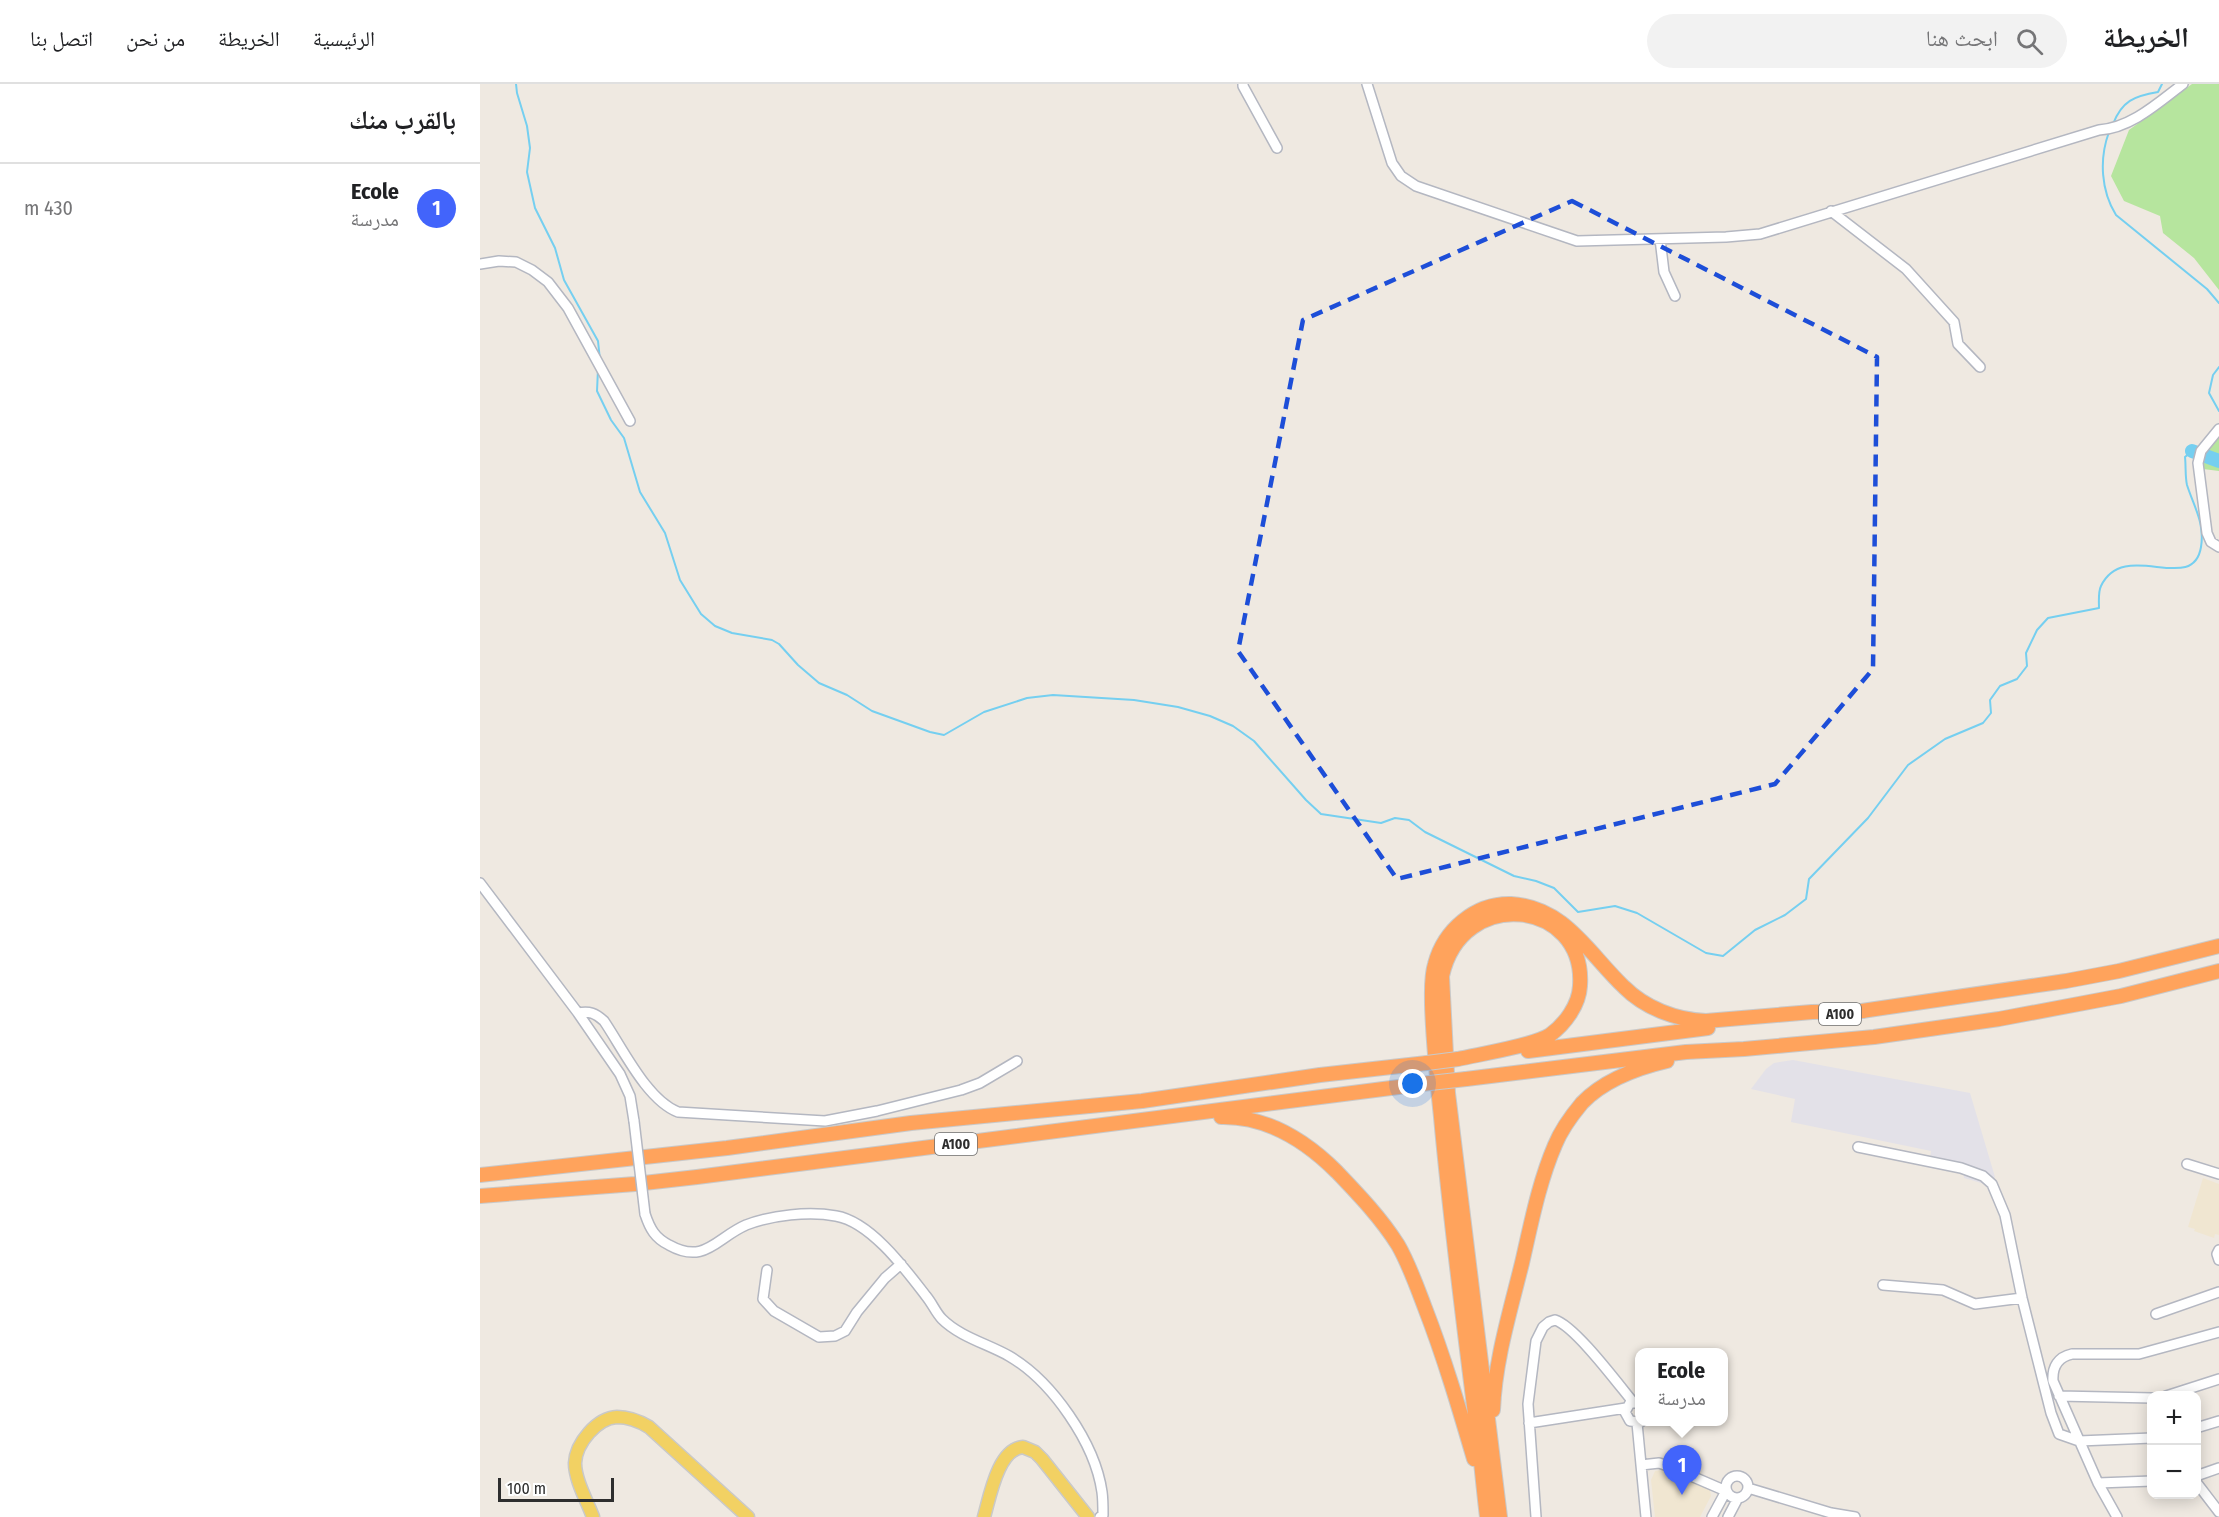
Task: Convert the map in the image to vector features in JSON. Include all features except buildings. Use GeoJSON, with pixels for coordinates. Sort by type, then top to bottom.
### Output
{"type":"FeatureCollection","features":[{"type":"Feature","properties":{"kind":"highway"},"geometry":{"type":"LineString","coordinates":[[1490,1489],[1448,1192],[1431,1029],[1433,974],[1438,952],[1445,940],[1454,929],[1476,912],[1499,905],[1524,905],[1554,916],[1570,929],[1624,988],[1642,1002],[1691,1021],[1864,1011]]}},
{"type":"Feature","properties":{"kind":"highway"},"geometry":{"type":"LineString","coordinates":[[1458,1059],[1537,1041],[1549,1035],[1570,1014],[1580,989],[1579,964],[1568,942],[1551,926],[1530,916],[1518,915],[1494,916],[1481,921],[1456,941],[1445,963],[1442,976],[1448,1093],[1490,1489]]}},
{"type":"Feature","properties":{"kind":"highway","name":"A100"},"geometry":{"type":"LineString","coordinates":[[480,1175],[727,1149],[911,1123],[1142,1101],[1320,1075],[1864,1011],[2066,981],[2119,971],[2219,946]]}},
{"type":"Feature","properties":{"kind":"highway","name":"A100"},"geometry":{"type":"LineString","coordinates":[[480,1196],[635,1184],[1686,1052],[1874,1037],[1999,1019],[2121,996],[2219,971]]}},
{"type":"Feature","properties":{"kind":"highway"},"geometry":{"type":"LineString","coordinates":[[1487,1517],[1494,1384],[1501,1348],[1540,1193],[1555,1144],[1563,1129],[1583,1103],[1596,1091],[1619,1077],[1665,1061],[1744,1049]]}},
{"type":"Feature","properties":{"kind":"highway"},"geometry":{"type":"LineString","coordinates":[[1147,1120],[1233,1117],[1266,1124],[1283,1131],[1311,1149],[1329,1164],[1370,1207],[1399,1247],[1410,1269],[1446,1361],[1500,1517]]}},
{"type":"Feature","properties":{"kind":"main road"},"geometry":{"type":"LineString","coordinates":[[593,1517],[577,1473],[577,1453],[588,1434],[609,1418],[618,1417],[638,1421],[649,1427],[748,1517]]}},
{"type":"Feature","properties":{"kind":"main road"},"geometry":{"type":"LineString","coordinates":[[984,1517],[996,1476],[1006,1457],[1011,1451],[1023,1447],[1035,1452],[1042,1459],[1088,1517]]}},
{"type":"Feature","properties":{"kind":"street"},"geometry":{"type":"LineString","coordinates":[[1244,84],[1243,86],[1277,148]]}},
{"type":"Feature","properties":{"kind":"street"},"geometry":{"type":"LineString","coordinates":[[1367,84],[1392,163],[1401,176],[1416,186],[1577,241],[1760,234],[1795,225],[1831,211],[2100,130],[2112,129],[2129,122],[2182,84]]}},
{"type":"Feature","properties":{"kind":"street"},"geometry":{"type":"LineString","coordinates":[[1831,211],[1914,277],[1954,322],[1958,344],[1980,367]]}},
{"type":"Feature","properties":{"kind":"street"},"geometry":{"type":"LineString","coordinates":[[1660,239],[1664,272],[1675,296]]}},
{"type":"Feature","properties":{"kind":"street"},"geometry":{"type":"LineString","coordinates":[[480,264],[499,261],[516,262],[548,282],[568,308],[630,421]]}},
{"type":"Feature","properties":{"kind":"street"},"geometry":{"type":"LineString","coordinates":[[2219,429],[2201,451],[2198,463],[2207,533],[2211,542],[2219,547]]}},
{"type":"Feature","properties":{"kind":"street"},"geometry":{"type":"LineString","coordinates":[[480,883],[578,1013],[620,1074],[630,1096],[645,1214],[654,1235],[676,1249],[698,1253],[745,1226],[803,1215],[838,1216],[868,1232],[901,1264],[942,1319],[966,1335],[1012,1358],[1041,1382],[1063,1409],[1080,1433],[1094,1463],[1102,1492],[1103,1515],[1100,1517]]}},
{"type":"Feature","properties":{"kind":"street"},"geometry":{"type":"LineString","coordinates":[[578,1013],[596,1014],[604,1021],[648,1088],[667,1107],[678,1112],[825,1121],[877,1111],[961,1090],[980,1083],[1017,1061]]}},
{"type":"Feature","properties":{"kind":"street"},"geometry":{"type":"LineString","coordinates":[[1858,1147],[1961,1168],[1988,1179],[1995,1189],[2005,1215],[2022,1298],[2059,1434],[2079,1441],[2147,1438]]}},
{"type":"Feature","properties":{"kind":"street"},"geometry":{"type":"LineString","coordinates":[[2187,1164],[2219,1174]]}},
{"type":"Feature","properties":{"kind":"street"},"geometry":{"type":"LineString","coordinates":[[2219,1250],[2219,1260]]}},
{"type":"Feature","properties":{"kind":"street"},"geometry":{"type":"LineString","coordinates":[[767,1270],[763,1299],[774,1311],[819,1337],[835,1336],[844,1331],[885,1278],[901,1264]]}},
{"type":"Feature","properties":{"kind":"street"},"geometry":{"type":"LineString","coordinates":[[1883,1284],[1943,1290],[1975,1304],[2022,1298]]}},
{"type":"Feature","properties":{"kind":"street"},"geometry":{"type":"LineString","coordinates":[[2156,1314],[2219,1292]]}},
{"type":"Feature","properties":{"kind":"street"},"geometry":{"type":"LineString","coordinates":[[1536,1517],[1528,1404],[1536,1341],[1543,1327],[1556,1320],[1568,1328],[1603,1365],[1633,1404]]}},
{"type":"Feature","properties":{"kind":"street"},"geometry":{"type":"LineString","coordinates":[[2117,1517],[2098,1483],[2059,1396],[2052,1375],[2056,1363],[2066,1355],[2072,1354],[2139,1354],[2219,1332]]}},
{"type":"Feature","properties":{"kind":"street"},"geometry":{"type":"LineString","coordinates":[[2179,1391],[2219,1379]]}},
{"type":"Feature","properties":{"kind":"street"},"geometry":{"type":"LineString","coordinates":[[2059,1396],[2147,1398]]}},
{"type":"Feature","properties":{"kind":"street"},"geometry":{"type":"LineString","coordinates":[[1633,1404],[1627,1419],[1635,1421]]}},
{"type":"Feature","properties":{"kind":"street"},"geometry":{"type":"LineString","coordinates":[[1529,1423],[1633,1404]]}},
{"type":"Feature","properties":{"kind":"street"},"geometry":{"type":"LineString","coordinates":[[2201,1426],[2219,1421]]}},
{"type":"Feature","properties":{"kind":"street"},"geometry":{"type":"LineString","coordinates":[[1639,1426],[1646,1517]]}},
{"type":"Feature","properties":{"kind":"street"},"geometry":{"type":"LineString","coordinates":[[1641,1465],[1659,1463],[1668,1466],[1738,1498]]}},
{"type":"Feature","properties":{"kind":"street"},"geometry":{"type":"LineString","coordinates":[[2201,1474],[2219,1468]]}},
{"type":"Feature","properties":{"kind":"street"},"geometry":{"type":"LineString","coordinates":[[1712,1517],[1726,1491],[1727,1480],[1737,1476],[1746,1480],[1748,1488],[1745,1494],[1738,1498],[1728,1517]]}},
{"type":"Feature","properties":{"kind":"street"},"geometry":{"type":"LineString","coordinates":[[2098,1483],[2147,1481]]}},
{"type":"Feature","properties":{"kind":"street"},"geometry":{"type":"LineString","coordinates":[[1748,1488],[1832,1515],[1855,1517]]}},
{"type":"Feature","properties":{"kind":"street"},"geometry":{"type":"LineString","coordinates":[[2201,1489],[2219,1512]]}},
{"type":"Feature","properties":{"kind":"highlighted area"},"geometry":{"type":"Polygon","coordinates":[[[1572,201],[1877,357],[1873,669],[1775,784],[1397,879],[1238,651],[1303,320],[1572,201]]]}},
{"type":"Feature","properties":{"kind":"shaded area"},"geometry":{"type":"Polygon","coordinates":[[[1793,1060],[1970,1093],[1995,1177],[1988,1185],[1964,1178],[1963,1168],[1930,1160],[1931,1151],[1791,1122],[1795,1099],[1751,1089],[1766,1069],[1774,1063],[1793,1060]]]}},
{"type":"Feature","properties":{"kind":"shaded area"},"geometry":{"type":"Polygon","coordinates":[[[2203,1178],[2219,1184],[2219,1235],[2215,1234],[2214,1238],[2188,1227],[2203,1178]]]}},
{"type":"Feature","properties":{"kind":"shaded area"},"geometry":{"type":"Polygon","coordinates":[[[1662,1470],[1668,1474],[1667,1480],[1691,1481],[1710,1490],[1711,1496],[1700,1517],[1655,1517],[1651,1480],[1655,1471],[1662,1470]]]}},
{"type":"Feature","properties":{"kind":"green space"},"geometry":{"type":"Polygon","coordinates":[[[2192,84],[2219,84],[2219,290],[2194,258],[2163,233],[2160,216],[2124,201],[2111,176],[2129,130],[2192,84]]]}},
{"type":"Feature","properties":{"kind":"green space"},"geometry":{"type":"Polygon","coordinates":[[[2219,434],[2219,471],[2203,469],[2206,450],[2219,434]]]}},
{"type":"Feature","properties":{"kind":"waterway"},"geometry":{"type":"LineString","coordinates":[[516,84],[527,126],[530,148],[527,172],[535,208],[555,248],[564,280],[598,341],[600,360]]}},
{"type":"Feature","properties":{"kind":"waterway"},"geometry":{"type":"LineString","coordinates":[[2113,124],[2125,105],[2142,95],[2158,92],[2162,84]]}},
{"type":"Feature","properties":{"kind":"waterway"},"geometry":{"type":"LineString","coordinates":[[2109,132],[2104,153],[2103,175],[2107,196],[2116,215],[2207,289],[2219,303]]}},
{"type":"Feature","properties":{"kind":"waterway"},"geometry":{"type":"LineString","coordinates":[[2219,367],[2213,375],[2209,393],[2219,411]]}},
{"type":"Feature","properties":{"kind":"waterway"},"geometry":{"type":"LineString","coordinates":[[598,369],[597,391],[611,420],[624,438],[640,492],[665,533],[680,580],[701,614],[715,626],[732,633],[772,640],[819,683],[847,695],[872,711],[944,735],[984,712],[1027,698],[1053,695],[1134,700],[1178,707],[1210,716],[1233,726],[1254,741],[1321,814],[1381,823],[1395,818],[1409,820],[1425,832],[1514,876],[1554,888],[1578,912],[1615,906],[1637,913],[1706,953],[1723,956],[1755,930],[1785,915],[1806,899],[1809,879],[1868,818],[1908,765],[1945,739],[1983,723],[1991,713],[1990,700],[2000,686],[2017,679],[2027,666],[2026,653],[2037,630],[2048,618],[2099,608],[2101,586],[2112,573],[2125,567],[2141,565],[2185,567],[2195,561],[2202,538],[2198,515],[2186,478],[2185,457],[2192,451]]}},
{"type":"Feature","properties":{"kind":"waterway"},"geometry":{"type":"LineString","coordinates":[[2192,451],[2219,461]]}},
{"type":"Feature","properties":{"kind":"place","name":"Ecole"},"geometry":{"type":"Point","coordinates":[1682,1495]}}]}
